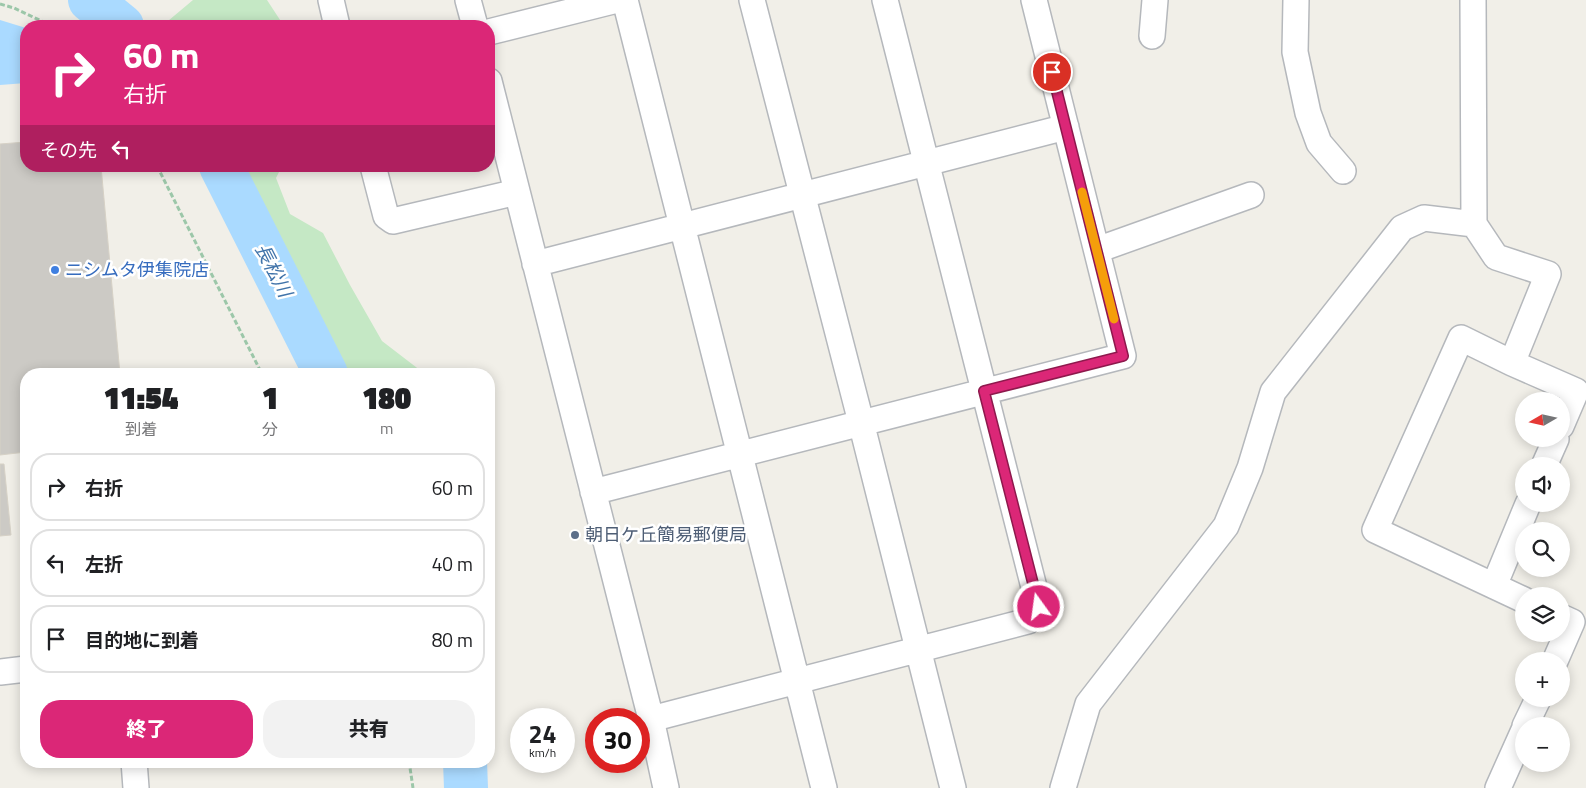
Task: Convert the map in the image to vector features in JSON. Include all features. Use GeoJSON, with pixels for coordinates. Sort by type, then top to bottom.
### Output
{"type":"FeatureCollection","features":[{"type":"Feature","properties":{"kind":"street"},"geometry":{"type":"LineString","coordinates":[[331,0],[336,20]]}},
{"type":"Feature","properties":{"kind":"street"},"geometry":{"type":"LineString","coordinates":[[468,0],[473,20]]}},
{"type":"Feature","properties":{"kind":"street"},"geometry":{"type":"LineString","coordinates":[[495,30],[617,0]]}},
{"type":"Feature","properties":{"kind":"street"},"geometry":{"type":"LineString","coordinates":[[625,0],[824,788]]}},
{"type":"Feature","properties":{"kind":"street"},"geometry":{"type":"LineString","coordinates":[[752,0],[862,422],[953,788]]}},
{"type":"Feature","properties":{"kind":"street"},"geometry":{"type":"LineString","coordinates":[[651,719],[1028,621],[1039,607],[885,0]]}},
{"type":"Feature","properties":{"kind":"street"},"geometry":{"type":"LineString","coordinates":[[593,492],[1123,356],[1034,0]]}},
{"type":"Feature","properties":{"kind":"street"},"geometry":{"type":"LineString","coordinates":[[1152,36],[1155,0]]}},
{"type":"Feature","properties":{"kind":"street"},"geometry":{"type":"LineString","coordinates":[[1296,0],[1295,52],[1308,113],[1319,143],[1343,171]]}},
{"type":"Feature","properties":{"kind":"street"},"geometry":{"type":"LineString","coordinates":[[1473,0],[1474,224],[1496,257],[1548,274],[1512,363]]}},
{"type":"Feature","properties":{"kind":"street"},"geometry":{"type":"LineString","coordinates":[[495,105],[651,719],[666,788]]}},
{"type":"Feature","properties":{"kind":"street"},"geometry":{"type":"LineString","coordinates":[[535,264],[1066,127]]}},
{"type":"Feature","properties":{"kind":"street"},"geometry":{"type":"LineString","coordinates":[[375,172],[386,216],[394,221],[517,192]]}},
{"type":"Feature","properties":{"kind":"street"},"geometry":{"type":"LineString","coordinates":[[1097,250],[1251,195]]}},
{"type":"Feature","properties":{"kind":"street"},"geometry":{"type":"LineString","coordinates":[[1063,788],[1088,704],[1226,526],[1250,468],[1273,392],[1402,228],[1424,218],[1474,224]]}},
{"type":"Feature","properties":{"kind":"street"},"geometry":{"type":"LineString","coordinates":[[1515,596],[1375,530],[1461,338],[1576,391],[1570,405]]}},
{"type":"Feature","properties":{"kind":"street"},"geometry":{"type":"LineString","coordinates":[[1494,586],[1525,512]]}},
{"type":"Feature","properties":{"kind":"street"},"geometry":{"type":"LineString","coordinates":[[0,672],[20,670]]}},
{"type":"Feature","properties":{"kind":"street"},"geometry":{"type":"LineString","coordinates":[[1498,788],[1515,750]]}},
{"type":"Feature","properties":{"kind":"street"},"geometry":{"type":"LineString","coordinates":[[135,768],[136,788]]}},
{"type":"Feature","properties":{"kind":"path"},"geometry":{"type":"LineString","coordinates":[[0,4],[14,8],[39,20]]}},
{"type":"Feature","properties":{"kind":"path"},"geometry":{"type":"LineString","coordinates":[[160,172],[259,368]]}},
{"type":"Feature","properties":{"kind":"path"},"geometry":{"type":"LineString","coordinates":[[410,768],[413,788]]}},
{"type":"Feature","properties":{"kind":"green space"},"geometry":{"type":"Polygon","coordinates":[[[193,0],[267,0],[280,20],[169,20],[193,0]]]}},
{"type":"Feature","properties":{"kind":"green space"},"geometry":{"type":"Polygon","coordinates":[[[242,172],[279,172],[276,178],[290,214],[323,233],[382,341],[417,368],[337,368],[242,172]]]}},
{"type":"Feature","properties":{"kind":"water"},"geometry":{"type":"Polygon","coordinates":[[[0,20],[20,26],[20,83],[0,85],[0,20]]]}},
{"type":"Feature","properties":{"kind":"building","name":"ニシムタ伊集院店"},"geometry":{"type":"Polygon","coordinates":[[[20,142],[20,172],[102,172],[119,368],[20,368],[20,453],[0,455],[0,144],[20,142]]]}},
{"type":"Feature","properties":{"kind":"building"},"geometry":{"type":"Polygon","coordinates":[[[0,464],[4,464],[11,535],[0,536],[0,464]]]}},
{"type":"Feature","properties":{"kind":"waterway","name":"長松川"},"geometry":{"type":"LineString","coordinates":[[90,0],[115,20]]}},
{"type":"Feature","properties":{"kind":"waterway","name":"長松川"},"geometry":{"type":"LineString","coordinates":[[224,172],[323,368]]}},
{"type":"Feature","properties":{"kind":"waterway","name":"長松川"},"geometry":{"type":"LineString","coordinates":[[465,768],[466,788]]}},
{"type":"Feature","properties":{"kind":"slow traffic"},"geometry":{"type":"LineString","coordinates":[[1082,192],[1114,319]]}},
{"type":"Feature","properties":{"kind":"place","name":"ニシムタ伊集院店"},"geometry":{"type":"Point","coordinates":[55,270]}},
{"type":"Feature","properties":{"kind":"place","name":"朝日ケ丘簡易郵便局"},"geometry":{"type":"Point","coordinates":[575,535]}},
{"type":"Feature","properties":{"kind":"route"},"geometry":{"type":"LineString","coordinates":[[1039,607],[984,391],[1123,356],[1052,72]]}}]}
